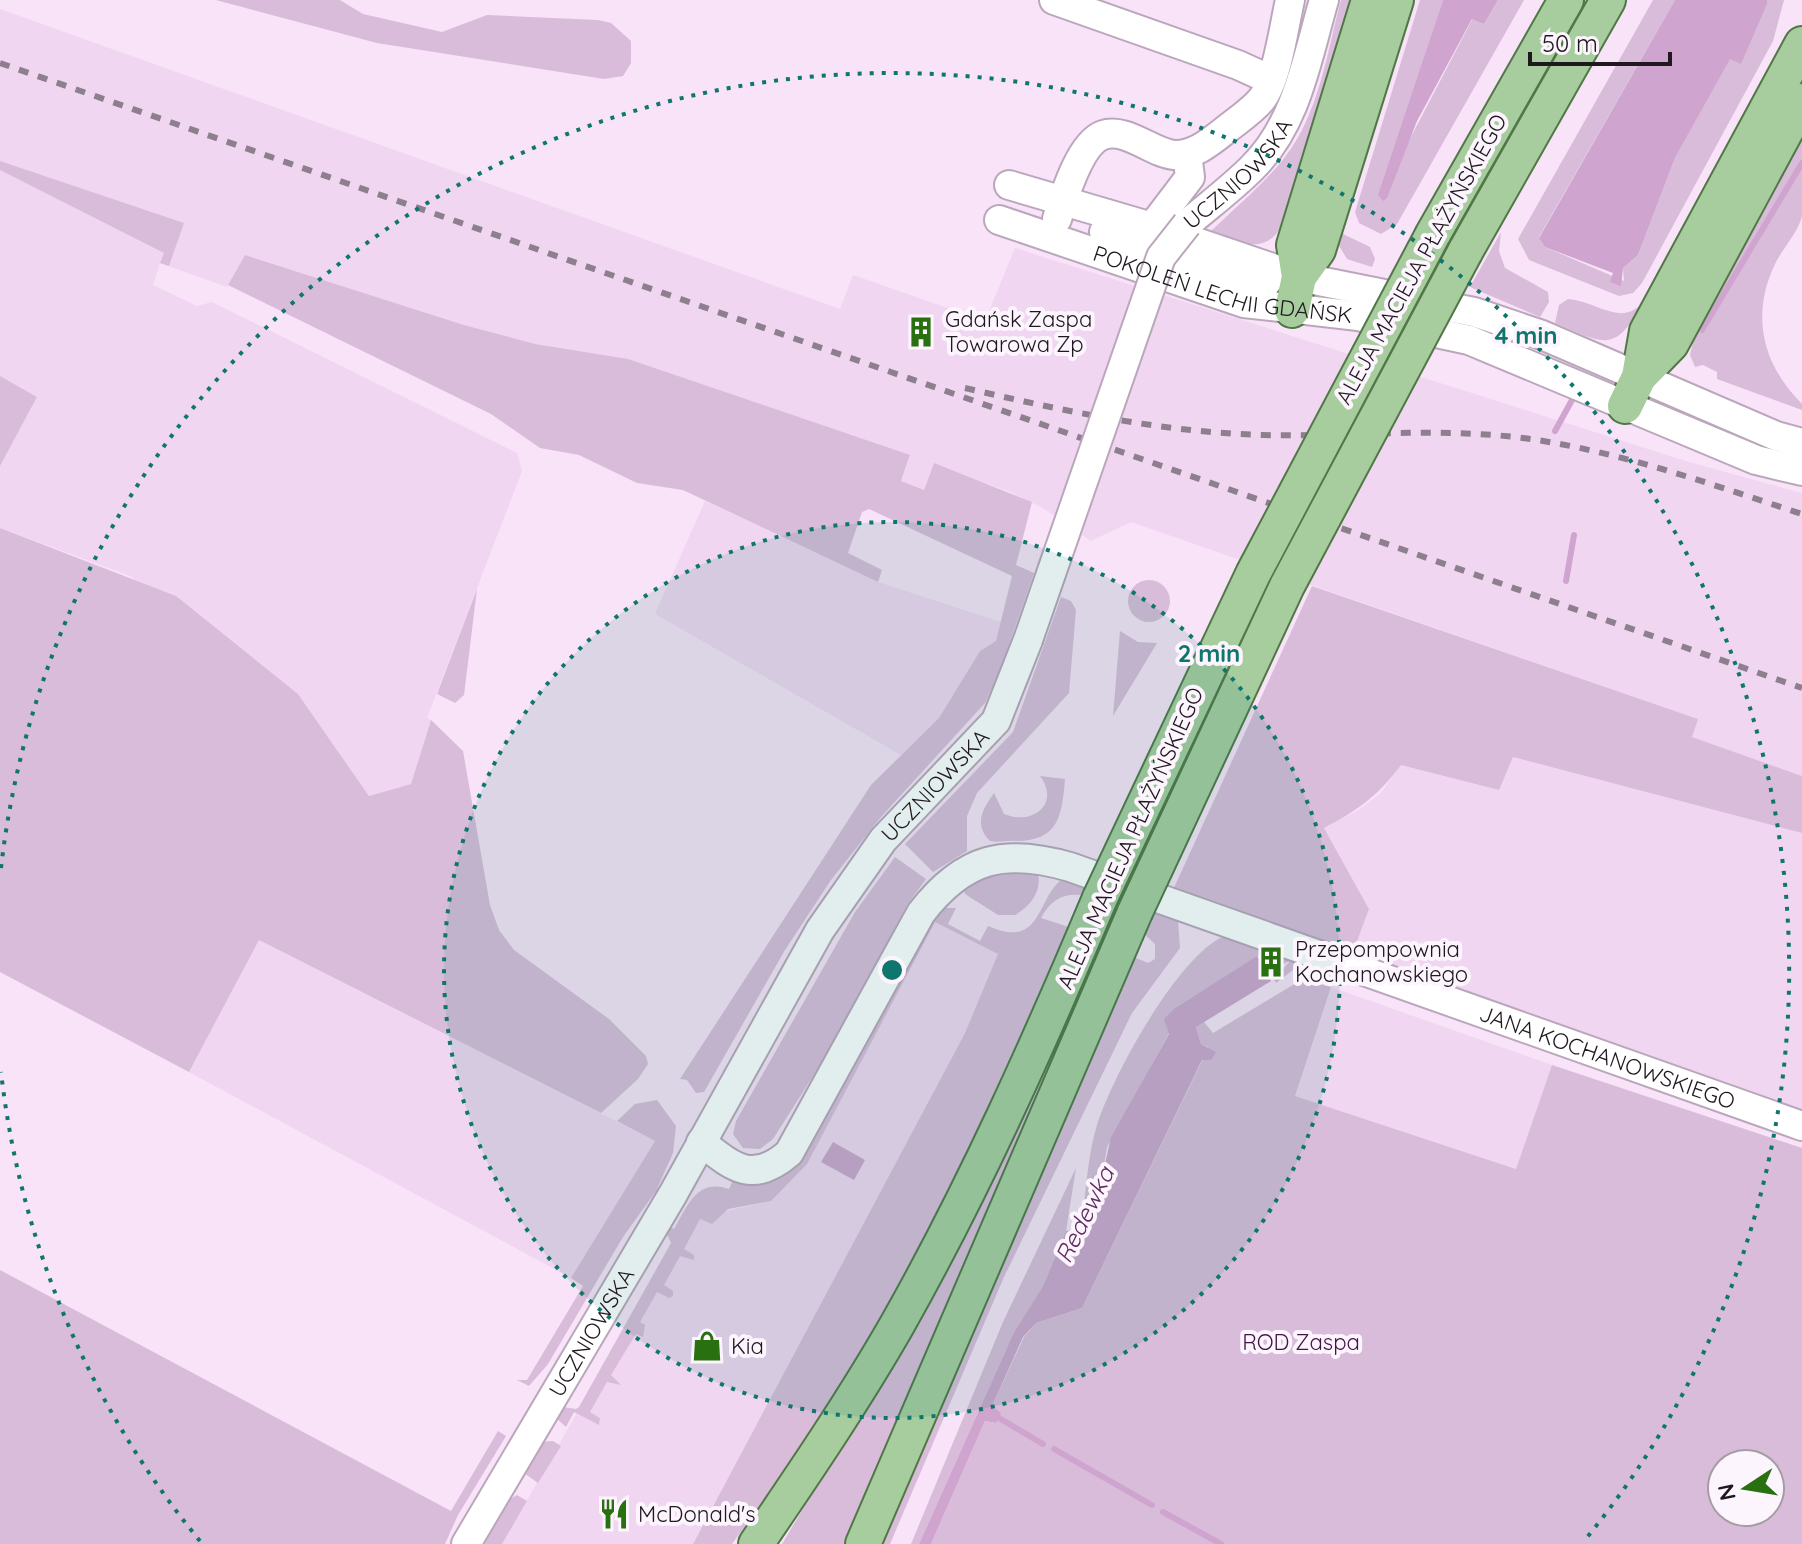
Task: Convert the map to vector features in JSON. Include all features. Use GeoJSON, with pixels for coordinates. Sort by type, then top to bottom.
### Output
{"type":"FeatureCollection","features":[{"type":"Feature","properties":{"kind":"main road"},"geometry":{"type":"LineString","coordinates":[[1292,310],[1299,277],[1294,245],[1369,0]]}},
{"type":"Feature","properties":{"kind":"main road"},"geometry":{"type":"LineString","coordinates":[[1299,277],[1318,250],[1396,0]]}},
{"type":"Feature","properties":{"kind":"main road","name":"ALEJA MACIEJA PŁAŻYŃSKIEGO"},"geometry":{"type":"LineString","coordinates":[[756,1544],[837,1423],[943,1240],[989,1150],[1100,898],[1253,574],[1433,234],[1566,0]]}},
{"type":"Feature","properties":{"kind":"main road","name":"ALEJA MACIEJA PŁAŻYŃSKIEGO"},"geometry":{"type":"LineString","coordinates":[[863,1544],[1135,912],[1287,586],[1465,252],[1608,0]]}},
{"type":"Feature","properties":{"kind":"main road"},"geometry":{"type":"LineString","coordinates":[[1632,391],[1647,331],[1802,44]]}},
{"type":"Feature","properties":{"kind":"main road"},"geometry":{"type":"LineString","coordinates":[[1632,391],[1671,344],[1802,101]]}},
{"type":"Feature","properties":{"kind":"street","name":"UCZNIOWSKA"},"geometry":{"type":"LineString","coordinates":[[1054,0],[1238,65],[1271,80]]}},
{"type":"Feature","properties":{"kind":"street","name":"UCZNIOWSKA"},"geometry":{"type":"LineString","coordinates":[[1152,227],[1190,177],[1187,154],[1206,146],[1262,100],[1271,80],[1290,0]]}},
{"type":"Feature","properties":{"kind":"street","name":"UCZNIOWSKA"},"geometry":{"type":"LineString","coordinates":[[466,1544],[849,883],[883,840],[996,721],[1028,640],[1161,257],[1187,224],[1254,166],[1277,137],[1296,99],[1324,0]]}},
{"type":"Feature","properties":{"kind":"street"},"geometry":{"type":"LineString","coordinates":[[1051,238],[1070,179],[1092,142],[1103,135],[1116,134],[1172,155],[1187,154]]}},
{"type":"Feature","properties":{"kind":"street","name":"POKOLEŃ LECHII GDAŃSK"},"geometry":{"type":"LineString","coordinates":[[1009,185],[1152,227],[1299,277],[1474,312],[1542,335],[1632,391],[1756,460],[1802,471]]}},
{"type":"Feature","properties":{"kind":"street","name":"POKOLEŃ LECHII GDAŃSK"},"geometry":{"type":"LineString","coordinates":[[999,220],[1244,303],[1358,316],[1469,340],[1802,443]]}},
{"type":"Feature","properties":{"kind":"street","name":"POKOLEŃ LECHII GDAŃSK"},"geometry":{"type":"LineString","coordinates":[[1051,238],[1101,231],[1250,281],[1273,283],[1299,277]]}},
{"type":"Feature","properties":{"kind":"street","name":"JANA KOCHANOWSKIEGO"},"geometry":{"type":"LineString","coordinates":[[701,1142],[731,1166],[753,1171],[777,1163],[789,1153],[921,913],[939,889],[956,875],[984,862],[1011,856],[1042,859],[1070,867],[1802,1126]]}},
{"type":"Feature","properties":{"kind":"shaded area"},"geometry":{"type":"Polygon","coordinates":[[[1443,0],[1498,0],[1484,24],[1472,19],[1417,121],[1387,198],[1383,201],[1378,195],[1443,0]]]}},
{"type":"Feature","properties":{"kind":"shaded area"},"geometry":{"type":"Polygon","coordinates":[[[1675,0],[1767,0],[1767,4],[1741,64],[1730,59],[1675,158],[1638,255],[1623,268],[1621,286],[1610,282],[1613,273],[1545,247],[1539,238],[1675,0]]]}},
{"type":"Feature","properties":{"kind":"shaded area"},"geometry":{"type":"Polygon","coordinates":[[[0,9],[840,309],[853,275],[985,321],[1015,248],[1689,462],[1802,493],[1802,776],[1691,737],[1697,719],[1131,522],[1091,541],[1043,508],[1008,491],[933,465],[924,490],[901,482],[910,457],[464,325],[245,255],[227,287],[160,263],[153,285],[197,306],[212,302],[517,453],[522,471],[427,718],[431,720],[411,784],[369,796],[298,694],[130,576],[0,528],[0,466],[37,397],[0,376],[0,9]]]}},
{"type":"Feature","properties":{"kind":"shaded area"},"geometry":{"type":"Polygon","coordinates":[[[705,501],[878,582],[1001,622],[996,641],[980,651],[939,718],[901,755],[655,614],[705,501]]]}},
{"type":"Feature","properties":{"kind":"shaded area"},"geometry":{"type":"Polygon","coordinates":[[[1512,757],[1802,833],[1802,1112],[1353,952],[1369,909],[1324,828],[1357,811],[1381,793],[1401,764],[1499,790],[1512,757]]]}},
{"type":"Feature","properties":{"kind":"shaded area"},"geometry":{"type":"Polygon","coordinates":[[[935,921],[999,954],[965,1033],[693,1544],[502,1544],[687,1220],[771,1201],[935,921]]]}},
{"type":"Feature","properties":{"kind":"shaded area"},"geometry":{"type":"Polygon","coordinates":[[[259,940],[655,1141],[571,1278],[189,1072],[259,940]]]}},
{"type":"Feature","properties":{"kind":"shaded area"},"geometry":{"type":"Polygon","coordinates":[[[1257,956],[1271,981],[1196,1027],[1201,1044],[1216,1052],[1211,1060],[1202,1060],[1082,1308],[1036,1323],[1023,1337],[992,1406],[1001,1413],[996,1423],[985,1421],[931,1544],[919,1544],[1014,1332],[1043,1286],[1066,1231],[1081,1228],[1101,1183],[1111,1137],[1169,1034],[1164,1019],[1175,1008],[1257,956]]]}},
{"type":"Feature","properties":{"kind":"shaded area"},"geometry":{"type":"Polygon","coordinates":[[[1331,987],[1552,1065],[1516,1169],[1295,1096],[1331,987]]]}},
{"type":"Feature","properties":{"kind":"shaded area"},"geometry":{"type":"Polygon","coordinates":[[[833,1142],[865,1160],[854,1180],[821,1162],[833,1142]]]}},
{"type":"Feature","properties":{"kind":"green space"},"geometry":{"type":"Polygon","coordinates":[[[216,0],[340,0],[363,14],[442,32],[487,15],[598,20],[611,23],[631,41],[631,63],[623,76],[604,79],[377,43],[216,0]]]}},
{"type":"Feature","properties":{"kind":"green space"},"geometry":{"type":"Polygon","coordinates":[[[1341,0],[1356,0],[1284,232],[1279,230],[1264,242],[1247,244],[1210,232],[1268,177],[1297,140],[1314,102],[1341,0]]]}},
{"type":"Feature","properties":{"kind":"green space"},"geometry":{"type":"Polygon","coordinates":[[[1420,0],[1443,0],[1379,198],[1473,18],[1484,24],[1498,0],[1524,0],[1397,224],[1381,234],[1359,223],[1355,212],[1420,0]]]}},
{"type":"Feature","properties":{"kind":"green space"},"geometry":{"type":"Polygon","coordinates":[[[1574,0],[1593,0],[1454,243],[1440,235],[1574,0]]]}},
{"type":"Feature","properties":{"kind":"green space"},"geometry":{"type":"Polygon","coordinates":[[[1653,0],[1675,0],[1539,237],[1545,247],[1624,281],[1623,268],[1638,255],[1675,158],[1730,58],[1741,63],[1767,0],[1784,0],[1773,41],[1642,283],[1633,293],[1619,296],[1529,260],[1518,239],[1653,0]]]}},
{"type":"Feature","properties":{"kind":"green space"},"geometry":{"type":"Polygon","coordinates":[[[1802,118],[1802,216],[1767,283],[1762,321],[1770,356],[1778,373],[1802,404],[1802,410],[1717,379],[1717,372],[1703,365],[1695,367],[1690,355],[1693,342],[1689,339],[1802,118]]]}},
{"type":"Feature","properties":{"kind":"green space"},"geometry":{"type":"Polygon","coordinates":[[[0,161],[184,223],[169,266],[160,263],[164,253],[0,170],[0,161]]]}},
{"type":"Feature","properties":{"kind":"green space"},"geometry":{"type":"Polygon","coordinates":[[[1501,232],[1499,251],[1505,268],[1548,292],[1549,302],[1540,317],[1470,287],[1501,232]]]}},
{"type":"Feature","properties":{"kind":"green space"},"geometry":{"type":"Polygon","coordinates":[[[1341,233],[1370,247],[1375,259],[1372,267],[1347,259],[1338,244],[1333,244],[1341,233]]]}},
{"type":"Feature","properties":{"kind":"green space"},"geometry":{"type":"Polygon","coordinates":[[[245,255],[464,325],[535,344],[628,359],[910,455],[901,481],[924,490],[934,463],[1032,502],[1016,565],[1034,573],[999,673],[985,703],[881,817],[831,880],[785,950],[704,1092],[696,1093],[687,1080],[680,1079],[871,785],[939,718],[980,651],[996,641],[1012,576],[869,509],[862,512],[848,553],[882,570],[878,582],[683,490],[637,483],[579,455],[540,448],[491,414],[228,285],[245,255]]]}},
{"type":"Feature","properties":{"kind":"green space"},"geometry":{"type":"Polygon","coordinates":[[[1647,297],[1627,328],[1610,340],[1588,337],[1555,323],[1559,305],[1568,299],[1620,313],[1638,307],[1647,297]]]}},
{"type":"Feature","properties":{"kind":"green space"},"geometry":{"type":"Polygon","coordinates":[[[0,376],[37,397],[0,466],[0,376]]]}},
{"type":"Feature","properties":{"kind":"green space"},"geometry":{"type":"Polygon","coordinates":[[[0,528],[176,596],[298,694],[369,796],[411,784],[431,720],[463,751],[490,905],[499,930],[514,950],[609,1019],[646,1056],[648,1064],[638,1079],[601,1113],[259,940],[189,1072],[0,972],[0,528]]]}},
{"type":"Feature","properties":{"kind":"green space"},"geometry":{"type":"Polygon","coordinates":[[[1149,580],[1164,586],[1170,601],[1164,616],[1149,622],[1134,616],[1128,601],[1134,586],[1149,580]]]}},
{"type":"Feature","properties":{"kind":"green space"},"geometry":{"type":"Polygon","coordinates":[[[1312,586],[1698,719],[1692,737],[1802,776],[1802,833],[1513,757],[1499,790],[1401,765],[1367,801],[1324,828],[1369,909],[1353,952],[1173,890],[1312,586]]]}},
{"type":"Feature","properties":{"kind":"green space"},"geometry":{"type":"Polygon","coordinates":[[[477,589],[464,695],[455,703],[437,694],[477,589]]]}},
{"type":"Feature","properties":{"kind":"green space"},"geometry":{"type":"Polygon","coordinates":[[[1061,597],[1071,601],[1076,610],[1069,693],[977,793],[967,816],[967,851],[933,872],[905,844],[1013,732],[1061,597]]]}},
{"type":"Feature","properties":{"kind":"green space"},"geometry":{"type":"Polygon","coordinates":[[[1120,631],[1138,642],[1157,643],[1113,716],[1120,631]]]}},
{"type":"Feature","properties":{"kind":"green space"},"geometry":{"type":"Polygon","coordinates":[[[1040,776],[1065,779],[1056,824],[1050,831],[1030,840],[990,841],[981,823],[983,811],[994,793],[1004,814],[1014,817],[1033,815],[1045,803],[1047,795],[1040,776]]]}},
{"type":"Feature","properties":{"kind":"green space"},"geometry":{"type":"Polygon","coordinates":[[[895,857],[926,879],[907,905],[831,1048],[773,1139],[760,1149],[743,1148],[733,1134],[736,1121],[855,912],[895,857]]]}},
{"type":"Feature","properties":{"kind":"green space"},"geometry":{"type":"Polygon","coordinates":[[[999,870],[1038,873],[1034,897],[1015,915],[998,915],[965,894],[963,888],[999,870]]]}},
{"type":"Feature","properties":{"kind":"green space"},"geometry":{"type":"Polygon","coordinates":[[[1064,878],[1093,886],[1089,896],[1066,896],[1055,901],[1041,918],[1075,929],[932,1240],[803,1446],[732,1544],[693,1544],[965,1033],[998,954],[935,922],[807,1164],[771,1201],[728,1209],[712,1224],[700,1219],[684,1249],[694,1255],[694,1260],[680,1256],[664,1285],[673,1291],[673,1296],[669,1298],[657,1292],[640,1322],[645,1325],[643,1337],[636,1334],[611,1375],[621,1385],[607,1382],[590,1412],[600,1418],[599,1425],[574,1412],[566,1427],[556,1418],[563,1407],[579,1407],[671,1243],[666,1225],[674,1229],[689,1203],[701,1190],[709,1187],[729,1189],[732,1182],[767,1182],[793,1167],[894,980],[940,908],[956,908],[948,924],[980,941],[988,926],[1006,932],[1020,931],[1029,926],[1055,886],[1064,878]]]}},
{"type":"Feature","properties":{"kind":"green space"},"geometry":{"type":"Polygon","coordinates":[[[1109,904],[1123,910],[851,1544],[782,1544],[852,1426],[1109,904]]]}},
{"type":"Feature","properties":{"kind":"green space"},"geometry":{"type":"Polygon","coordinates":[[[1152,905],[1178,921],[1180,948],[1132,1013],[1004,1277],[890,1544],[874,1544],[1131,956],[1148,963],[1155,959],[1155,944],[1141,931],[1152,905]]]}},
{"type":"Feature","properties":{"kind":"green space"},"geometry":{"type":"Polygon","coordinates":[[[1224,936],[1302,963],[1276,983],[1274,979],[1291,960],[1279,966],[1272,955],[1264,952],[1175,1008],[1169,1033],[1107,1147],[1101,1183],[1081,1228],[1094,1137],[1117,1078],[1167,992],[1206,948],[1224,936]]]}},
{"type":"Feature","properties":{"kind":"green space","name":"ROD Zaspa"},"geometry":{"type":"Polygon","coordinates":[[[1303,979],[1308,986],[1315,983],[1331,987],[1295,1096],[1516,1169],[1552,1065],[1802,1148],[1802,1544],[931,1544],[985,1421],[996,1423],[992,1406],[1024,1337],[1036,1323],[1082,1308],[1203,1059],[1211,1060],[1208,1047],[1201,1044],[1196,1027],[1204,1022],[1213,1033],[1303,979]]]}},
{"type":"Feature","properties":{"kind":"green space"},"geometry":{"type":"Polygon","coordinates":[[[657,1100],[676,1126],[673,1153],[656,1191],[623,1237],[548,1364],[529,1386],[517,1380],[527,1380],[583,1286],[571,1278],[655,1141],[617,1121],[635,1104],[657,1100]]]}},
{"type":"Feature","properties":{"kind":"green space"},"geometry":{"type":"Polygon","coordinates":[[[1076,1168],[1066,1231],[1043,1286],[1014,1332],[919,1544],[911,1544],[1003,1322],[1076,1168]]]}},
{"type":"Feature","properties":{"kind":"green space"},"geometry":{"type":"Polygon","coordinates":[[[0,1270],[451,1511],[498,1431],[506,1436],[458,1515],[445,1544],[0,1544],[0,1270]]]}},
{"type":"Feature","properties":{"kind":"green space"},"geometry":{"type":"Polygon","coordinates":[[[553,1441],[561,1446],[538,1483],[524,1473],[537,1442],[553,1441]]]}},
{"type":"Feature","properties":{"kind":"green space"},"geometry":{"type":"Polygon","coordinates":[[[517,1495],[527,1501],[502,1544],[484,1544],[510,1499],[517,1495]]]}},
{"type":"Feature","properties":{"kind":"waterway"},"geometry":{"type":"LineString","coordinates":[[1702,330],[1802,163]]}},
{"type":"Feature","properties":{"kind":"waterway","name":"Redewka"},"geometry":{"type":"LineString","coordinates":[[1555,431],[1572,400]]}},
{"type":"Feature","properties":{"kind":"waterway","name":"Redewka"},"geometry":{"type":"LineString","coordinates":[[1566,581],[1574,535]]}},
{"type":"Feature","properties":{"kind":"waterway"},"geometry":{"type":"LineString","coordinates":[[994,1415],[1043,1444]]}},
{"type":"Feature","properties":{"kind":"waterway"},"geometry":{"type":"LineString","coordinates":[[1054,1449],[1152,1505]]}},
{"type":"Feature","properties":{"kind":"waterway"},"geometry":{"type":"LineString","coordinates":[[1163,1512],[1221,1544]]}},
{"type":"Feature","properties":{"kind":"railway"},"geometry":{"type":"LineString","coordinates":[[0,63],[1802,688]]}},
{"type":"Feature","properties":{"kind":"railway"},"geometry":{"type":"LineString","coordinates":[[965,388],[1039,405],[1187,430],[1263,435],[1458,433],[1523,438],[1629,460],[1802,514]]}},
{"type":"Feature","properties":{"kind":"place","name":"Gdańsk Zaspa Towarowa Zp"},"geometry":{"type":"Point","coordinates":[921,332]}},
{"type":"Feature","properties":{"kind":"place","name":"Przepompownia Kochanowskiego"},"geometry":{"type":"Point","coordinates":[1271,962]}},
{"type":"Feature","properties":{"kind":"place","name":"Kia"},"geometry":{"type":"Point","coordinates":[707,1346]}},
{"type":"Feature","properties":{"kind":"place","name":"McDonald's"},"geometry":{"type":"Point","coordinates":[614,1514]}}]}
